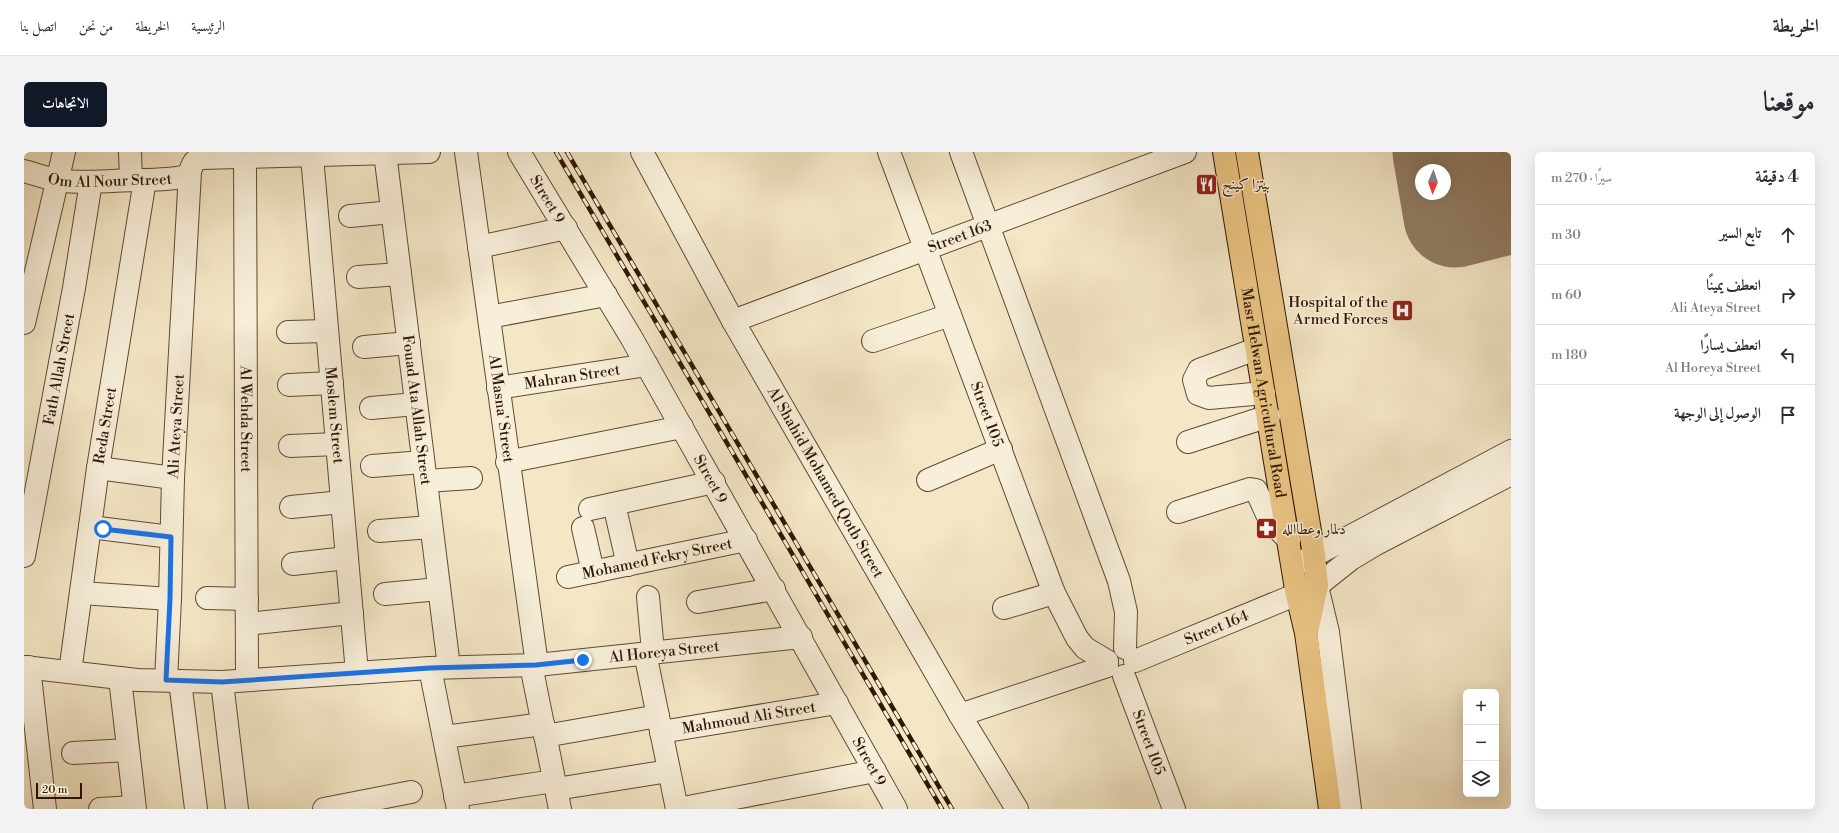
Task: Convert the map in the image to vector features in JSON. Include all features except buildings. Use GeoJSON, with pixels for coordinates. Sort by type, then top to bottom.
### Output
{"type":"FeatureCollection","features":[{"type":"Feature","properties":{"kind":"main road","name":"Masr Helwan Agricultural Road"},"geometry":{"type":"LineString","coordinates":[[1224,152],[1256,349],[1269,416],[1297,595],[1306,633],[1330,809]]}},
{"type":"Feature","properties":{"kind":"main road","name":"Masr Helwan Agricultural Road"},"geometry":{"type":"LineString","coordinates":[[1247,152],[1314,555],[1317,586],[1306,633]]}},
{"type":"Feature","properties":{"kind":"main road"},"geometry":{"type":"LineString","coordinates":[[1256,349],[1278,340]]}},
{"type":"Feature","properties":{"kind":"main road"},"geometry":{"type":"LineString","coordinates":[[1264,393],[1286,390]]}},
{"type":"Feature","properties":{"kind":"street"},"geometry":{"type":"LineString","coordinates":[[24,322],[28,289],[64,152]]}},
{"type":"Feature","properties":{"kind":"street","name":"Reda Street"},"geometry":{"type":"LineString","coordinates":[[70,672],[138,180],[130,152]]}},
{"type":"Feature","properties":{"kind":"street","name":"Om Al Nour Street"},"geometry":{"type":"LineString","coordinates":[[24,172],[57,180],[91,182],[138,180],[183,177],[196,162],[245,157],[286,154],[312,156],[430,152]]}},
{"type":"Feature","properties":{"kind":"street","name":"Al Masna' Street"},"geometry":{"type":"LineString","coordinates":[[466,152],[534,665],[556,793]]}},
{"type":"Feature","properties":{"kind":"street","name":"Street 9"},"geometry":{"type":"LineString","coordinates":[[519,152],[647,365],[801,637],[896,809]]}},
{"type":"Feature","properties":{"kind":"street","name":"Street 105"},"geometry":{"type":"LineString","coordinates":[[889,152],[1054,593],[1077,638],[1085,648],[1120,662]]}},
{"type":"Feature","properties":{"kind":"street","name":"Street 105"},"geometry":{"type":"LineString","coordinates":[[961,152],[1118,582],[1126,612],[1120,662],[1174,809]]}},
{"type":"Feature","properties":{"kind":"street","name":"Street 163"},"geometry":{"type":"LineString","coordinates":[[733,321],[988,224],[1185,152]]}},
{"type":"Feature","properties":{"kind":"street","name":"Fouad Ata Allah Street"},"geometry":{"type":"LineString","coordinates":[[385,153],[439,589],[439,668],[444,737],[456,802]]}},
{"type":"Feature","properties":{"kind":"street","name":"Al Shahid Mohamed Qotb Street"},"geometry":{"type":"LineString","coordinates":[[646,153],[733,321],[960,715],[1017,809]]}},
{"type":"Feature","properties":{"kind":"street","name":"Moslem Street"},"geometry":{"type":"LineString","coordinates":[[312,156],[357,673]]}},
{"type":"Feature","properties":{"kind":"street","name":"Al Wehda Street"},"geometry":{"type":"LineString","coordinates":[[245,157],[247,680]]}},
{"type":"Feature","properties":{"kind":"street","name":"Ali Ateya Street"},"geometry":{"type":"LineString","coordinates":[[196,162],[173,478],[170,599],[173,681],[196,809]]}},
{"type":"Feature","properties":{"kind":"street","name":"Fath Allah Street"},"geometry":{"type":"LineString","coordinates":[[24,556],[74,288],[91,182]]}},
{"type":"Feature","properties":{"kind":"street"},"geometry":{"type":"LineString","coordinates":[[350,216],[392,212]]}},
{"type":"Feature","properties":{"kind":"street"},"geometry":{"type":"LineString","coordinates":[[479,247],[566,228]]}},
{"type":"Feature","properties":{"kind":"street"},"geometry":{"type":"LineString","coordinates":[[358,277],[400,274]]}},
{"type":"Feature","properties":{"kind":"street"},"geometry":{"type":"LineString","coordinates":[[489,318],[606,295]]}},
{"type":"Feature","properties":{"kind":"street"},"geometry":{"type":"LineString","coordinates":[[873,341],[950,315]]}},
{"type":"Feature","properties":{"kind":"street"},"geometry":{"type":"LineString","coordinates":[[288,332],[327,331]]}},
{"type":"Feature","properties":{"kind":"street"},"geometry":{"type":"LineString","coordinates":[[364,347],[408,343]]}},
{"type":"Feature","properties":{"kind":"street"},"geometry":{"type":"LineString","coordinates":[[1256,349],[1199,370],[1194,380],[1198,394],[1209,398],[1264,393]]}},
{"type":"Feature","properties":{"kind":"street","name":"Mahran Street"},"geometry":{"type":"LineString","coordinates":[[498,388],[647,365]]}},
{"type":"Feature","properties":{"kind":"street"},"geometry":{"type":"LineString","coordinates":[[289,385],[332,383]]}},
{"type":"Feature","properties":{"kind":"street"},"geometry":{"type":"LineString","coordinates":[[371,408],[416,404]]}},
{"type":"Feature","properties":{"kind":"street"},"geometry":{"type":"LineString","coordinates":[[1188,442],[1269,416]]}},
{"type":"Feature","properties":{"kind":"street"},"geometry":{"type":"LineString","coordinates":[[507,462],[682,427]]}},
{"type":"Feature","properties":{"kind":"street"},"geometry":{"type":"LineString","coordinates":[[290,446],[337,444]]}},
{"type":"Feature","properties":{"kind":"street"},"geometry":{"type":"LineString","coordinates":[[928,480],[1001,449]]}},
{"type":"Feature","properties":{"kind":"street"},"geometry":{"type":"LineString","coordinates":[[1293,567],[1511,451]]}},
{"type":"Feature","properties":{"kind":"street"},"geometry":{"type":"LineString","coordinates":[[372,466],[471,478]]}},
{"type":"Feature","properties":{"kind":"street"},"geometry":{"type":"LineString","coordinates":[[98,468],[173,478]]}},
{"type":"Feature","properties":{"kind":"street","name":"Street 164"},"geometry":{"type":"LineString","coordinates":[[960,715],[1120,662],[1297,595],[1317,586],[1351,559],[1376,544],[1511,474]]}},
{"type":"Feature","properties":{"kind":"street"},"geometry":{"type":"LineString","coordinates":[[593,572],[586,518],[614,504],[714,482]]}},
{"type":"Feature","properties":{"kind":"street"},"geometry":{"type":"LineString","coordinates":[[1178,512],[1250,489],[1256,490],[1270,521],[1289,540]]}},
{"type":"Feature","properties":{"kind":"street"},"geometry":{"type":"LineString","coordinates":[[291,507],[342,502]]}},
{"type":"Feature","properties":{"kind":"street"},"geometry":{"type":"LineString","coordinates":[[614,504],[628,565]]}},
{"type":"Feature","properties":{"kind":"street"},"geometry":{"type":"LineString","coordinates":[[90,527],[171,537]]}},
{"type":"Feature","properties":{"kind":"street"},"geometry":{"type":"LineString","coordinates":[[379,531],[431,527]]}},
{"type":"Feature","properties":{"kind":"street","name":"Mohamed Fekry Street"},"geometry":{"type":"LineString","coordinates":[[568,577],[746,540]]}},
{"type":"Feature","properties":{"kind":"street"},"geometry":{"type":"LineString","coordinates":[[293,564],[347,558]]}},
{"type":"Feature","properties":{"kind":"street"},"geometry":{"type":"LineString","coordinates":[[1317,586],[1328,632],[1350,809]]}},
{"type":"Feature","properties":{"kind":"street"},"geometry":{"type":"LineString","coordinates":[[385,594],[439,589]]}},
{"type":"Feature","properties":{"kind":"street"},"geometry":{"type":"LineString","coordinates":[[698,602],[774,589]]}},
{"type":"Feature","properties":{"kind":"street"},"geometry":{"type":"LineString","coordinates":[[81,593],[170,599]]}},
{"type":"Feature","properties":{"kind":"street"},"geometry":{"type":"LineString","coordinates":[[1004,608],[1054,593]]}},
{"type":"Feature","properties":{"kind":"street"},"geometry":{"type":"LineString","coordinates":[[648,597],[649,653],[660,724],[678,809],[760,801],[875,771]]}},
{"type":"Feature","properties":{"kind":"street"},"geometry":{"type":"LineString","coordinates":[[207,598],[247,599]]}},
{"type":"Feature","properties":{"kind":"street"},"geometry":{"type":"LineString","coordinates":[[247,624],[352,613]]}},
{"type":"Feature","properties":{"kind":"street","name":"Al Horeya Street"},"geometry":{"type":"LineString","coordinates":[[26,667],[120,678],[222,682],[439,668],[534,665],[801,637]]}},
{"type":"Feature","properties":{"kind":"street"},"geometry":{"type":"LineString","coordinates":[[26,667],[45,809]]}},
{"type":"Feature","properties":{"kind":"street"},"geometry":{"type":"LineString","coordinates":[[100,809],[134,808],[120,678]]}},
{"type":"Feature","properties":{"kind":"street"},"geometry":{"type":"LineString","coordinates":[[222,682],[237,809]]}},
{"type":"Feature","properties":{"kind":"street","name":"Mahmoud Ali Street"},"geometry":{"type":"LineString","coordinates":[[444,737],[660,724],[837,703]]}},
{"type":"Feature","properties":{"kind":"street"},"geometry":{"type":"LineString","coordinates":[[73,753],[128,750]]}},
{"type":"Feature","properties":{"kind":"street"},"geometry":{"type":"LineString","coordinates":[[456,802],[556,793],[669,771]]}},
{"type":"Feature","properties":{"kind":"street"},"geometry":{"type":"LineString","coordinates":[[324,809],[411,792]]}},
{"type":"Feature","properties":{"kind":"runway"},"geometry":{"type":"LineString","coordinates":[[1444,152],[1455,216],[1511,202]]}},
{"type":"Feature","properties":{"kind":"railway"},"geometry":{"type":"LineString","coordinates":[[556,152],[942,809]]}},
{"type":"Feature","properties":{"kind":"railway"},"geometry":{"type":"LineString","coordinates":[[567,152],[952,809]]}},
{"type":"Feature","properties":{"kind":"place","name":"بيتزا كينج"},"geometry":{"type":"Point","coordinates":[1206,184]}},
{"type":"Feature","properties":{"kind":"place","name":"Hospital of the Armed Forces"},"geometry":{"type":"Point","coordinates":[1403,311]}},
{"type":"Feature","properties":{"kind":"place","name":"دلمار وعطاالله"},"geometry":{"type":"Point","coordinates":[1266,529]}},
{"type":"Feature","properties":{"kind":"route"},"geometry":{"type":"LineString","coordinates":[[103,529],[171,537],[166,680],[222,682],[430,668],[536,665],[583,660]]}}]}
